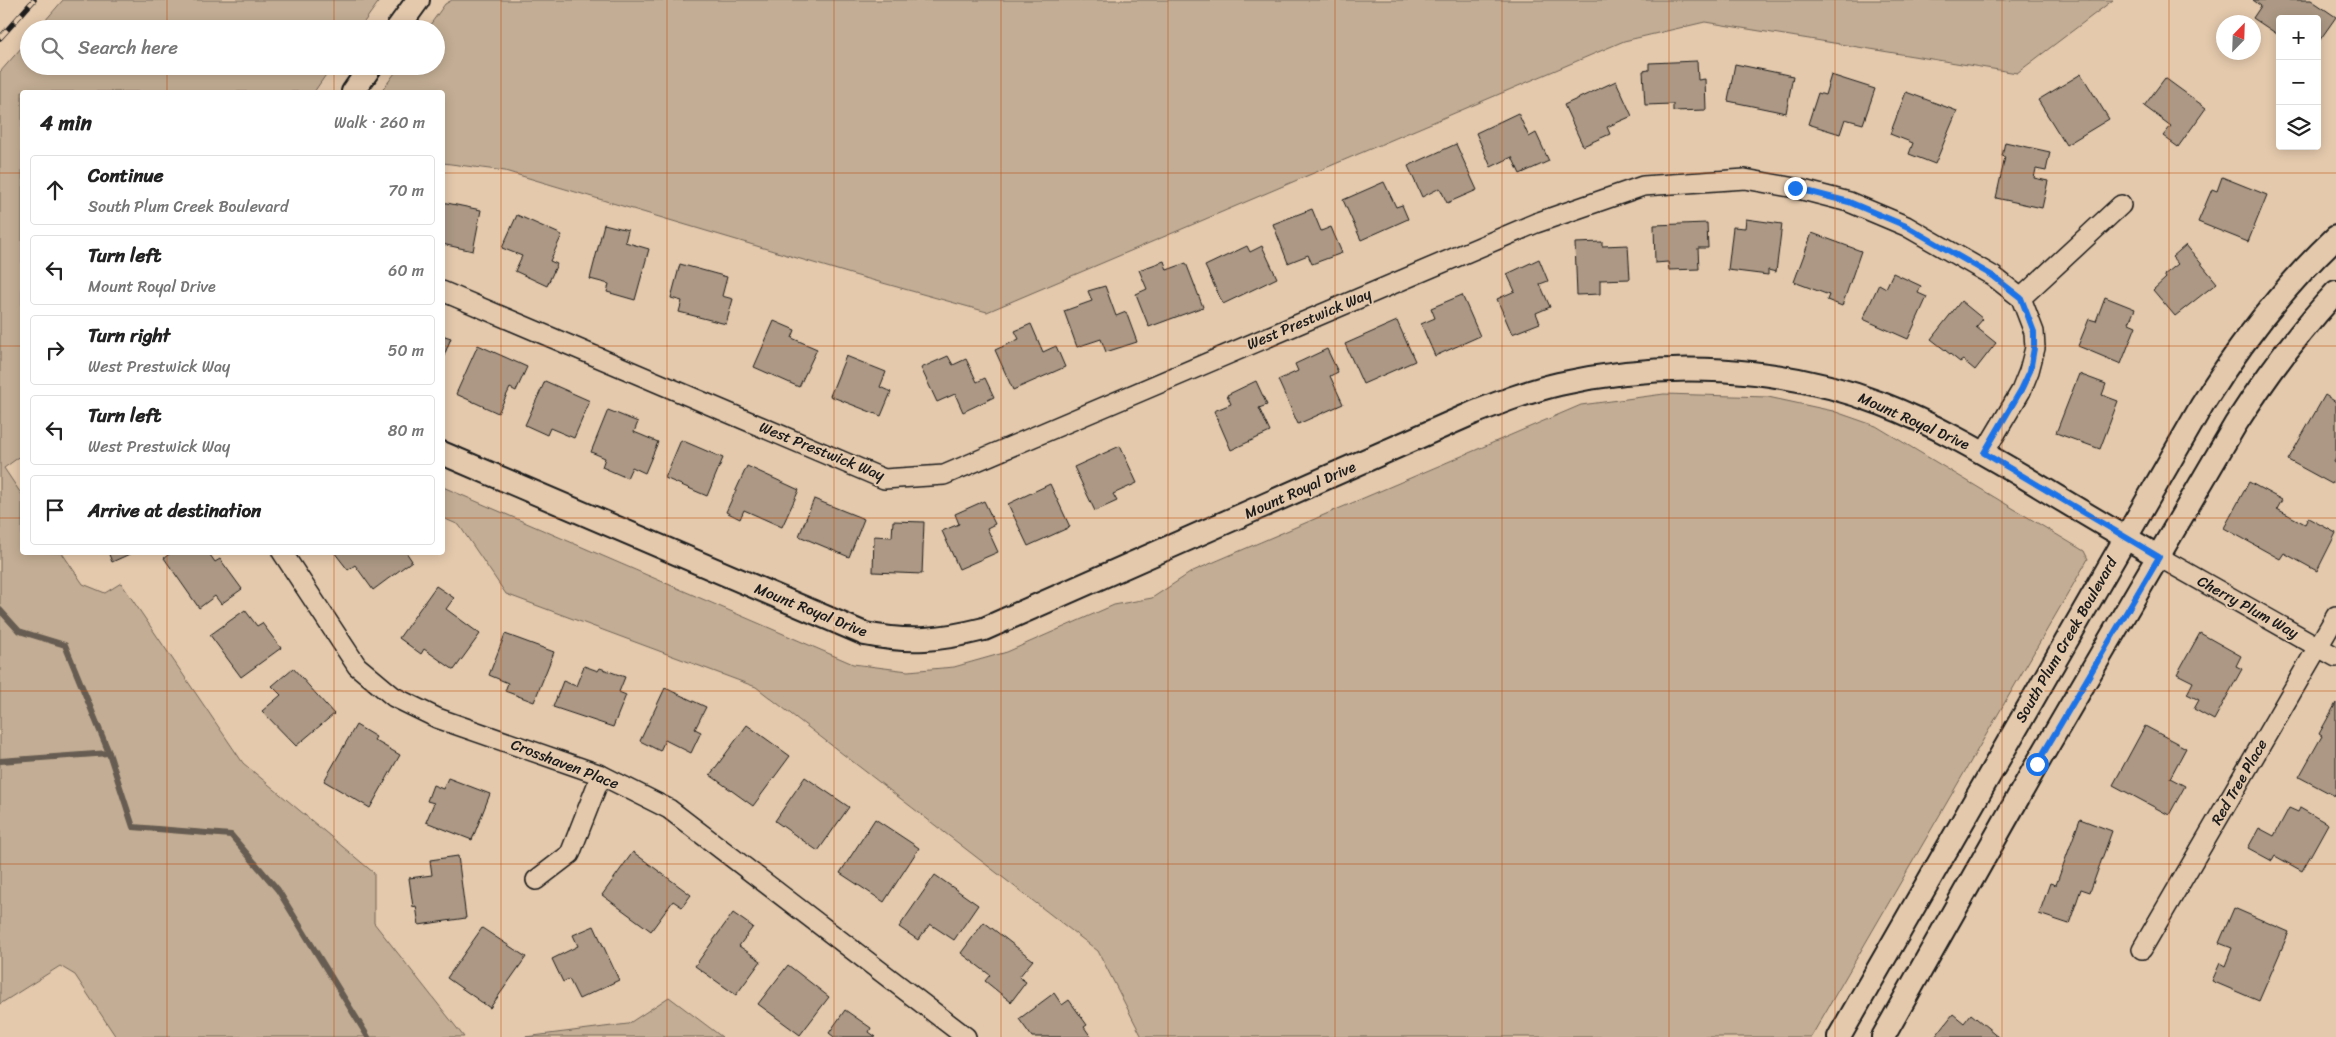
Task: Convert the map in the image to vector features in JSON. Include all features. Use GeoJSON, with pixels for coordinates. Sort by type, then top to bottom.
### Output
{"type":"FeatureCollection","features":[{"type":"Feature","properties":{"kind":"street"},"geometry":{"type":"LineString","coordinates":[[404,20],[418,0]]}},
{"type":"Feature","properties":{"kind":"street"},"geometry":{"type":"LineString","coordinates":[[354,90],[365,75]]}},
{"type":"Feature","properties":{"kind":"street","name":"West Prestwick Way"},"geometry":{"type":"LineString","coordinates":[[445,292],[884,479],[944,475],[1536,223],[1643,186],[1745,179],[1795,188],[1849,202],[1906,226],[1993,276],[2021,298]]}},
{"type":"Feature","properties":{"kind":"street"},"geometry":{"type":"LineString","coordinates":[[1984,453],[2030,371],[2034,348],[2034,332],[2021,298],[2121,205]]}},
{"type":"Feature","properties":{"kind":"street","name":"South Plum Creek Boulevard"},"geometry":{"type":"LineString","coordinates":[[1838,1037],[2228,363],[2281,294],[2336,237]]}},
{"type":"Feature","properties":{"kind":"street"},"geometry":{"type":"LineString","coordinates":[[1883,1037],[2037,764],[2235,425],[2261,385],[2311,320],[2336,292]]}},
{"type":"Feature","properties":{"kind":"street","name":"Mount Royal Drive"},"geometry":{"type":"LineString","coordinates":[[445,455],[857,631],[896,640],[912,640],[951,637],[984,629],[1473,413],[1518,396],[1579,380],[1680,369],[1762,373],[1805,380],[1845,390],[1883,404],[1984,453],[2159,557]]}},
{"type":"Feature","properties":{"kind":"street","name":"Crosshaven Place"},"geometry":{"type":"LineString","coordinates":[[284,555],[357,666],[394,697],[437,718],[600,775],[669,809],[966,1037]]}},
{"type":"Feature","properties":{"kind":"street","name":"Cherry Plum Way"},"geometry":{"type":"LineString","coordinates":[[2159,557],[2336,657]]}},
{"type":"Feature","properties":{"kind":"street","name":"Red Tree Place"},"geometry":{"type":"LineString","coordinates":[[2142,949],[2336,616]]}},
{"type":"Feature","properties":{"kind":"street"},"geometry":{"type":"LineString","coordinates":[[536,880],[570,854],[600,775]]}},
{"type":"Feature","properties":{"kind":"shaded area"},"geometry":{"type":"Polygon","coordinates":[[[63,0],[380,0],[366,20],[46,20],[63,0]]]}},
{"type":"Feature","properties":{"kind":"shaded area"},"geometry":{"type":"Polygon","coordinates":[[[452,0],[2113,0],[2017,73],[1705,22],[1624,41],[987,312],[854,275],[505,171],[445,163],[445,90],[382,90],[393,75],[445,75],[445,20],[433,20],[445,4],[452,0]]]}},
{"type":"Feature","properties":{"kind":"shaded area"},"geometry":{"type":"Polygon","coordinates":[[[20,49],[20,75],[326,75],[315,90],[20,90],[20,456],[4,468],[20,492],[20,555],[63,555],[83,584],[105,593],[121,583],[243,763],[374,873],[374,923],[464,1037],[116,1037],[75,975],[60,966],[0,1004],[0,72],[20,49]]]}},
{"type":"Feature","properties":{"kind":"shaded area"},"geometry":{"type":"Polygon","coordinates":[[[1664,394],[1768,397],[1833,411],[1876,426],[2084,551],[2088,559],[1811,1037],[1142,1037],[1098,951],[756,687],[506,594],[459,525],[445,519],[445,488],[853,664],[908,671],[954,667],[1007,652],[1114,605],[1152,598],[1193,571],[1581,405],[1664,394]]]}},
{"type":"Feature","properties":{"kind":"shaded area"},"geometry":{"type":"Polygon","coordinates":[[[669,997],[722,1037],[525,1037],[628,1024],[669,997]]]}},
{"type":"Feature","properties":{"kind":"building"},"geometry":{"type":"Polygon","coordinates":[[[2253,0],[2311,0],[2336,17],[2321,38],[2321,15],[2276,15],[2276,33],[2261,23],[2261,15],[2255,15],[2261,6],[2253,0]]]}},
{"type":"Feature","properties":{"kind":"building"},"geometry":{"type":"Polygon","coordinates":[[[1697,61],[1698,80],[1705,79],[1706,110],[1673,111],[1673,104],[1645,105],[1643,71],[1649,70],[1649,63],[1697,61]]]}},
{"type":"Feature","properties":{"kind":"building"},"geometry":{"type":"Polygon","coordinates":[[[1735,64],[1793,76],[1786,113],[1728,101],[1735,64]]]}},
{"type":"Feature","properties":{"kind":"building"},"geometry":{"type":"Polygon","coordinates":[[[2081,74],[2109,119],[2066,145],[2038,100],[2081,74]]]}},
{"type":"Feature","properties":{"kind":"building"},"geometry":{"type":"Polygon","coordinates":[[[1831,75],[1875,89],[1863,124],[1845,119],[1840,134],[1808,124],[1818,93],[1825,95],[1831,75]]]}},
{"type":"Feature","properties":{"kind":"building"},"geometry":{"type":"Polygon","coordinates":[[[2165,78],[2206,108],[2178,147],[2163,136],[2171,126],[2144,106],[2165,78]]]}},
{"type":"Feature","properties":{"kind":"building"},"geometry":{"type":"Polygon","coordinates":[[[1616,81],[1632,116],[1607,127],[1610,134],[1583,146],[1564,105],[1616,81]]]}},
{"type":"Feature","properties":{"kind":"building"},"geometry":{"type":"Polygon","coordinates":[[[1906,92],[1957,111],[1935,164],[1909,154],[1913,143],[1890,134],[1906,92]]]}},
{"type":"Feature","properties":{"kind":"building"},"geometry":{"type":"Polygon","coordinates":[[[1518,113],[1529,137],[1536,133],[1549,161],[1520,174],[1512,157],[1491,167],[1476,133],[1518,113]]]}},
{"type":"Feature","properties":{"kind":"building"},"geometry":{"type":"Polygon","coordinates":[[[2005,142],[2050,152],[2046,171],[2036,169],[2034,178],[2048,181],[2042,208],[1996,198],[2005,157],[2002,156],[2005,142]]]}},
{"type":"Feature","properties":{"kind":"building"},"geometry":{"type":"Polygon","coordinates":[[[1456,144],[1477,190],[1447,203],[1440,188],[1422,197],[1408,166],[1456,144]]]}},
{"type":"Feature","properties":{"kind":"building"},"geometry":{"type":"Polygon","coordinates":[[[2222,177],[2267,195],[2248,242],[2198,222],[2212,189],[2217,191],[2222,177]]]}},
{"type":"Feature","properties":{"kind":"building"},"geometry":{"type":"Polygon","coordinates":[[[1384,182],[1396,207],[1402,205],[1408,219],[1361,240],[1343,200],[1384,182]]]}},
{"type":"Feature","properties":{"kind":"building"},"geometry":{"type":"Polygon","coordinates":[[[445,203],[481,210],[473,251],[445,245],[445,203]]]}},
{"type":"Feature","properties":{"kind":"building"},"geometry":{"type":"Polygon","coordinates":[[[1312,209],[1321,231],[1331,227],[1342,253],[1312,264],[1308,255],[1288,263],[1273,224],[1312,209]]]}},
{"type":"Feature","properties":{"kind":"building"},"geometry":{"type":"Polygon","coordinates":[[[517,215],[562,235],[550,261],[557,264],[547,286],[515,271],[522,256],[502,248],[517,215]]]}},
{"type":"Feature","properties":{"kind":"building"},"geometry":{"type":"Polygon","coordinates":[[[1746,219],[1782,224],[1776,272],[1768,270],[1768,275],[1728,270],[1733,227],[1745,228],[1746,219]]]}},
{"type":"Feature","properties":{"kind":"building"},"geometry":{"type":"Polygon","coordinates":[[[1707,223],[1708,248],[1698,248],[1699,269],[1669,270],[1668,262],[1655,263],[1654,225],[1707,223]]]}},
{"type":"Feature","properties":{"kind":"building"},"geometry":{"type":"Polygon","coordinates":[[[604,224],[628,230],[625,242],[649,249],[635,300],[607,292],[609,284],[590,279],[604,224]]]}},
{"type":"Feature","properties":{"kind":"building"},"geometry":{"type":"Polygon","coordinates":[[[1812,233],[1861,251],[1842,306],[1827,300],[1829,295],[1794,282],[1812,233]]]}},
{"type":"Feature","properties":{"kind":"building"},"geometry":{"type":"Polygon","coordinates":[[[1602,242],[1602,246],[1628,245],[1630,279],[1600,280],[1600,294],[1577,295],[1575,243],[1602,242]]]}},
{"type":"Feature","properties":{"kind":"building"},"geometry":{"type":"Polygon","coordinates":[[[2186,245],[2217,283],[2175,316],[2153,290],[2166,278],[2164,275],[2178,264],[2172,257],[2186,245]]]}},
{"type":"Feature","properties":{"kind":"building"},"geometry":{"type":"Polygon","coordinates":[[[1247,246],[1250,252],[1262,246],[1277,278],[1223,304],[1205,266],[1247,246]]]}},
{"type":"Feature","properties":{"kind":"building"},"geometry":{"type":"Polygon","coordinates":[[[1539,259],[1548,281],[1540,284],[1550,307],[1536,313],[1540,323],[1512,334],[1497,299],[1515,291],[1507,274],[1539,259]]]}},
{"type":"Feature","properties":{"kind":"building"},"geometry":{"type":"Polygon","coordinates":[[[1164,261],[1167,270],[1186,263],[1203,307],[1149,327],[1136,294],[1147,289],[1139,270],[1164,261]]]}},
{"type":"Feature","properties":{"kind":"building"},"geometry":{"type":"Polygon","coordinates":[[[680,264],[727,277],[722,296],[733,299],[726,324],[679,312],[682,301],[671,298],[680,264]]]}},
{"type":"Feature","properties":{"kind":"building"},"geometry":{"type":"Polygon","coordinates":[[[1893,273],[1921,286],[1918,293],[1927,297],[1908,339],[1863,319],[1879,284],[1886,288],[1893,273]]]}},
{"type":"Feature","properties":{"kind":"building"},"geometry":{"type":"Polygon","coordinates":[[[1105,286],[1116,316],[1126,312],[1137,342],[1106,352],[1101,339],[1077,347],[1064,311],[1092,301],[1088,291],[1105,286]]]}},
{"type":"Feature","properties":{"kind":"building"},"geometry":{"type":"Polygon","coordinates":[[[1462,295],[1480,336],[1435,356],[1421,324],[1435,318],[1431,308],[1462,295]]]}},
{"type":"Feature","properties":{"kind":"building"},"geometry":{"type":"Polygon","coordinates":[[[2105,297],[2135,309],[2129,323],[2136,326],[2121,364],[2078,346],[2089,319],[2096,321],[2105,297]]]}},
{"type":"Feature","properties":{"kind":"building"},"geometry":{"type":"Polygon","coordinates":[[[1961,301],[1983,319],[1976,327],[1996,343],[1975,370],[1963,360],[1960,362],[1931,339],[1961,301]]]}},
{"type":"Feature","properties":{"kind":"building"},"geometry":{"type":"Polygon","coordinates":[[[774,321],[795,330],[792,338],[817,349],[799,387],[754,367],[774,321]]]}},
{"type":"Feature","properties":{"kind":"building"},"geometry":{"type":"Polygon","coordinates":[[[1397,321],[1415,361],[1363,384],[1345,344],[1397,321]]]}},
{"type":"Feature","properties":{"kind":"building"},"geometry":{"type":"Polygon","coordinates":[[[1031,324],[1043,352],[1056,346],[1065,367],[1013,390],[995,350],[1019,339],[1015,331],[1031,324]]]}},
{"type":"Feature","properties":{"kind":"building"},"geometry":{"type":"Polygon","coordinates":[[[445,336],[451,338],[445,353],[445,336]]]}},
{"type":"Feature","properties":{"kind":"building"},"geometry":{"type":"Polygon","coordinates":[[[478,345],[527,367],[516,391],[510,388],[498,413],[456,394],[478,345]]]}},
{"type":"Feature","properties":{"kind":"building"},"geometry":{"type":"Polygon","coordinates":[[[1327,349],[1338,372],[1330,376],[1343,404],[1298,424],[1278,380],[1298,371],[1295,364],[1327,349]]]}},
{"type":"Feature","properties":{"kind":"building"},"geometry":{"type":"Polygon","coordinates":[[[846,356],[886,372],[880,387],[891,392],[881,416],[830,396],[846,356]]]}},
{"type":"Feature","properties":{"kind":"building"},"geometry":{"type":"Polygon","coordinates":[[[948,356],[953,365],[966,359],[977,382],[985,378],[994,397],[963,412],[955,394],[937,402],[921,368],[948,356]]]}},
{"type":"Feature","properties":{"kind":"building"},"geometry":{"type":"Polygon","coordinates":[[[2079,374],[2106,384],[2102,395],[2118,401],[2100,449],[2056,433],[2079,374]]]}},
{"type":"Feature","properties":{"kind":"building"},"geometry":{"type":"Polygon","coordinates":[[[545,381],[590,401],[574,438],[550,428],[547,435],[525,425],[545,381]]]}},
{"type":"Feature","properties":{"kind":"building"},"geometry":{"type":"Polygon","coordinates":[[[1256,381],[1267,405],[1259,408],[1270,432],[1231,450],[1214,411],[1231,404],[1227,395],[1256,381]]]}},
{"type":"Feature","properties":{"kind":"building"},"geometry":{"type":"Polygon","coordinates":[[[2325,395],[2336,402],[2336,458],[2334,462],[2336,463],[2336,477],[2332,484],[2288,460],[2325,395]]]}},
{"type":"Feature","properties":{"kind":"building"},"geometry":{"type":"Polygon","coordinates":[[[608,410],[638,422],[634,432],[658,442],[645,473],[632,467],[627,478],[602,467],[605,458],[591,452],[608,410]]]}},
{"type":"Feature","properties":{"kind":"building"},"geometry":{"type":"Polygon","coordinates":[[[681,440],[723,458],[707,496],[665,478],[681,440]]]}},
{"type":"Feature","properties":{"kind":"building"},"geometry":{"type":"Polygon","coordinates":[[[1120,446],[1137,483],[1113,494],[1117,501],[1095,511],[1074,467],[1120,446]]]}},
{"type":"Feature","properties":{"kind":"building"},"geometry":{"type":"Polygon","coordinates":[[[747,466],[799,490],[782,527],[744,510],[740,519],[726,512],[747,466]]]}},
{"type":"Feature","properties":{"kind":"building"},"geometry":{"type":"Polygon","coordinates":[[[2249,482],[2282,500],[2277,509],[2305,524],[2308,518],[2336,533],[2317,571],[2284,553],[2280,559],[2224,528],[2249,482]]]}},
{"type":"Feature","properties":{"kind":"building"},"geometry":{"type":"Polygon","coordinates":[[[1050,484],[1070,527],[1028,546],[1008,504],[1050,484]]]}},
{"type":"Feature","properties":{"kind":"building"},"geometry":{"type":"Polygon","coordinates":[[[814,499],[864,519],[849,557],[799,536],[814,499]]]}},
{"type":"Feature","properties":{"kind":"building"},"geometry":{"type":"Polygon","coordinates":[[[984,501],[995,524],[987,528],[998,552],[959,569],[942,531],[959,524],[955,514],[984,501]]]}},
{"type":"Feature","properties":{"kind":"building"},"geometry":{"type":"Polygon","coordinates":[[[893,521],[924,522],[922,574],[873,572],[874,536],[892,537],[893,521]]]}},
{"type":"Feature","properties":{"kind":"building"},"geometry":{"type":"Polygon","coordinates":[[[109,555],[127,555],[112,562],[109,555]]]}},
{"type":"Feature","properties":{"kind":"building"},"geometry":{"type":"Polygon","coordinates":[[[168,555],[210,555],[215,562],[220,559],[242,589],[221,604],[215,596],[199,608],[164,558],[168,555]]]}},
{"type":"Feature","properties":{"kind":"building"},"geometry":{"type":"Polygon","coordinates":[[[336,555],[408,555],[412,561],[373,590],[355,565],[348,570],[336,555]]]}},
{"type":"Feature","properties":{"kind":"building"},"geometry":{"type":"Polygon","coordinates":[[[436,586],[454,598],[446,609],[480,634],[454,670],[424,649],[421,654],[399,638],[436,586]]]}},
{"type":"Feature","properties":{"kind":"building"},"geometry":{"type":"Polygon","coordinates":[[[245,610],[257,626],[262,623],[281,648],[241,677],[210,635],[245,610]]]}},
{"type":"Feature","properties":{"kind":"building"},"geometry":{"type":"Polygon","coordinates":[[[2200,633],[2241,656],[2236,666],[2242,669],[2214,720],[2194,709],[2199,700],[2187,694],[2193,682],[2177,674],[2200,633]]]}},
{"type":"Feature","properties":{"kind":"building"},"geometry":{"type":"Polygon","coordinates":[[[505,634],[554,652],[534,702],[505,691],[508,683],[489,675],[505,634]]]}},
{"type":"Feature","properties":{"kind":"building"},"geometry":{"type":"Polygon","coordinates":[[[584,666],[598,671],[600,668],[625,677],[619,692],[626,695],[613,727],[553,707],[563,681],[576,686],[584,666]]]}},
{"type":"Feature","properties":{"kind":"building"},"geometry":{"type":"Polygon","coordinates":[[[293,668],[334,714],[296,746],[262,711],[281,695],[272,686],[293,668]]]}},
{"type":"Feature","properties":{"kind":"building"},"geometry":{"type":"Polygon","coordinates":[[[665,688],[706,707],[695,729],[701,732],[691,753],[665,740],[660,751],[640,741],[665,688]]]}},
{"type":"Feature","properties":{"kind":"building"},"geometry":{"type":"Polygon","coordinates":[[[2336,703],[2335,796],[2299,777],[2322,736],[2319,734],[2336,703]]]}},
{"type":"Feature","properties":{"kind":"building"},"geometry":{"type":"Polygon","coordinates":[[[356,725],[376,737],[374,740],[400,755],[370,808],[324,781],[356,725]]]}},
{"type":"Feature","properties":{"kind":"building"},"geometry":{"type":"Polygon","coordinates":[[[747,725],[790,756],[753,806],[710,775],[747,725]]]}},
{"type":"Feature","properties":{"kind":"building"},"geometry":{"type":"Polygon","coordinates":[[[2145,726],[2186,748],[2170,778],[2185,786],[2169,815],[2113,785],[2145,726]]]}},
{"type":"Feature","properties":{"kind":"building"},"geometry":{"type":"Polygon","coordinates":[[[805,777],[849,807],[818,851],[775,821],[805,777]]]}},
{"type":"Feature","properties":{"kind":"building"},"geometry":{"type":"Polygon","coordinates":[[[448,778],[490,794],[472,840],[426,822],[434,803],[427,801],[433,785],[443,789],[448,778]]]}},
{"type":"Feature","properties":{"kind":"building"},"geometry":{"type":"Polygon","coordinates":[[[2289,808],[2298,812],[2300,808],[2328,824],[2302,871],[2275,856],[2272,861],[2248,848],[2259,828],[2274,836],[2289,808]]]}},
{"type":"Feature","properties":{"kind":"building"},"geometry":{"type":"Polygon","coordinates":[[[875,819],[919,848],[884,902],[840,873],[875,819]]]}},
{"type":"Feature","properties":{"kind":"building"},"geometry":{"type":"Polygon","coordinates":[[[2080,819],[2112,831],[2090,892],[2081,889],[2069,924],[2039,914],[2050,883],[2056,885],[2080,819]]]}},
{"type":"Feature","properties":{"kind":"building"},"geometry":{"type":"Polygon","coordinates":[[[633,852],[691,895],[682,907],[673,901],[651,931],[602,895],[633,852]]]}},
{"type":"Feature","properties":{"kind":"building"},"geometry":{"type":"Polygon","coordinates":[[[458,856],[466,918],[419,925],[416,906],[413,907],[409,878],[432,875],[430,860],[458,856]]]}},
{"type":"Feature","properties":{"kind":"building"},"geometry":{"type":"Polygon","coordinates":[[[935,875],[978,905],[954,940],[930,924],[918,940],[899,927],[935,875]]]}},
{"type":"Feature","properties":{"kind":"building"},"geometry":{"type":"Polygon","coordinates":[[[2234,908],[2289,932],[2259,1001],[2212,981],[2220,963],[2225,966],[2232,948],[2219,943],[2234,908]]]}},
{"type":"Feature","properties":{"kind":"building"},"geometry":{"type":"Polygon","coordinates":[[[733,913],[753,927],[739,946],[761,961],[736,995],[695,966],[733,913]]]}},
{"type":"Feature","properties":{"kind":"building"},"geometry":{"type":"Polygon","coordinates":[[[984,922],[1033,960],[1019,977],[1026,982],[1011,1002],[985,981],[990,975],[961,953],[984,922]]]}},
{"type":"Feature","properties":{"kind":"building"},"geometry":{"type":"Polygon","coordinates":[[[594,926],[619,980],[579,999],[569,979],[563,982],[552,959],[578,946],[573,935],[594,926]]]}},
{"type":"Feature","properties":{"kind":"building"},"geometry":{"type":"Polygon","coordinates":[[[482,928],[526,957],[490,1008],[447,978],[482,928]]]}},
{"type":"Feature","properties":{"kind":"building"},"geometry":{"type":"Polygon","coordinates":[[[788,965],[829,997],[800,1035],[758,1004],[788,965]]]}},
{"type":"Feature","properties":{"kind":"building"},"geometry":{"type":"Polygon","coordinates":[[[1054,993],[1062,1005],[1069,1000],[1087,1025],[1084,1027],[1091,1037],[1032,1037],[1019,1019],[1054,993]]]}},
{"type":"Feature","properties":{"kind":"building"},"geometry":{"type":"Polygon","coordinates":[[[845,1010],[871,1028],[869,1032],[876,1037],[834,1037],[829,1033],[845,1010]]]}},
{"type":"Feature","properties":{"kind":"building"},"geometry":{"type":"Polygon","coordinates":[[[1953,1014],[1964,1023],[1971,1014],[1999,1037],[1935,1037],[1953,1014]]]}},
{"type":"Feature","properties":{"kind":"waterway"},"geometry":{"type":"LineString","coordinates":[[0,610],[19,631],[65,645],[109,753]]}},
{"type":"Feature","properties":{"kind":"waterway"},"geometry":{"type":"LineString","coordinates":[[0,761],[109,753],[133,827],[231,835],[278,890],[368,1037]]}},
{"type":"Feature","properties":{"kind":"railway"},"geometry":{"type":"LineString","coordinates":[[0,38],[34,0]]}},
{"type":"Feature","properties":{"kind":"route"},"geometry":{"type":"LineString","coordinates":[[1795,188],[1849,202],[1906,226],[1993,276],[2021,298],[2034,332],[2034,348],[2030,371],[1984,453],[2159,557],[2037,764]]}}]}
